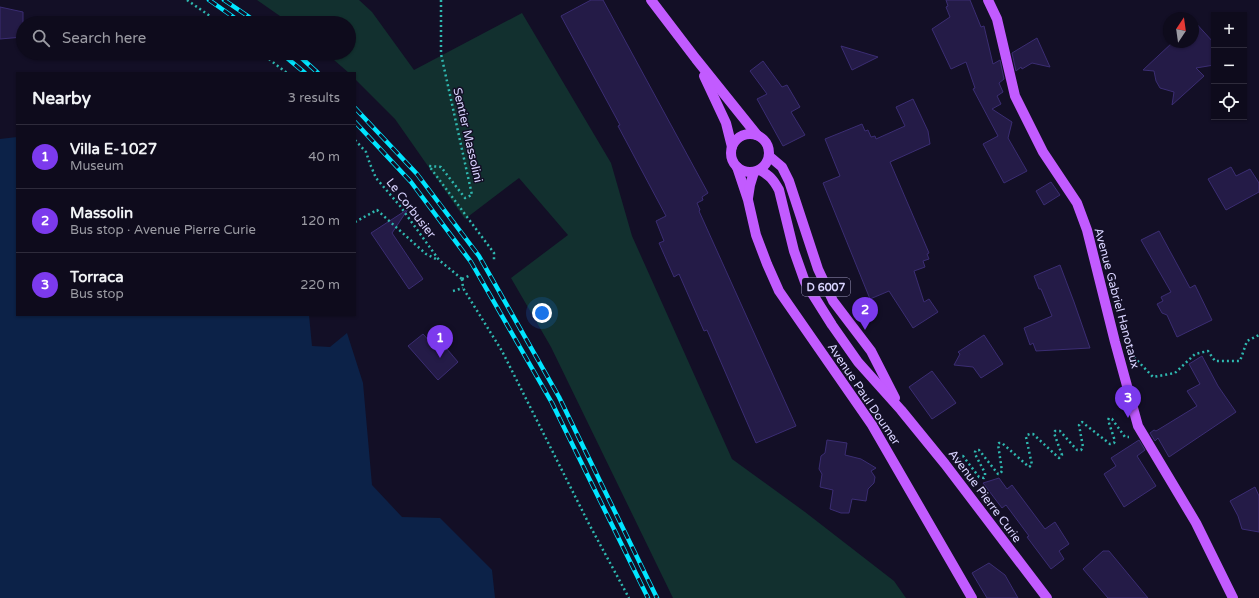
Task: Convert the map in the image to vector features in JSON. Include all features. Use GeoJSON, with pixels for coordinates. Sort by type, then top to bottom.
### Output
{"type":"FeatureCollection","features":[{"type":"Feature","properties":{"kind":"main road"},"geometry":{"type":"LineString","coordinates":[[651,0],[696,60],[757,136]]}},
{"type":"Feature","properties":{"kind":"main road","name":"Avenue Gabriel Hanotaux"},"geometry":{"type":"LineString","coordinates":[[988,0],[997,19],[1015,96],[1043,152],[1077,203],[1087,230],[1138,426],[1196,523],[1233,598]]}},
{"type":"Feature","properties":{"kind":"main road"},"geometry":{"type":"LineString","coordinates":[[696,60],[726,123],[732,147],[732,158],[737,167],[748,172],[757,171],[764,167],[768,162],[769,150],[763,138],[751,134],[745,135],[735,142],[732,147]]}},
{"type":"Feature","properties":{"kind":"main road","name":"Avenue Pierre Curie"},"geometry":{"type":"LineString","coordinates":[[769,156],[782,167],[789,181],[818,269],[833,300],[871,352],[901,410]]}},
{"type":"Feature","properties":{"kind":"main road","name":"Avenue Paul Doumer"},"geometry":{"type":"LineString","coordinates":[[737,167],[748,200],[756,235],[779,291],[872,425],[972,598]]}},
{"type":"Feature","properties":{"kind":"main road","name":"Avenue Pierre Curie"},"geometry":{"type":"LineString","coordinates":[[757,171],[769,175],[779,190],[794,250],[805,282],[832,324],[858,362],[901,410],[945,464],[1047,598]]}},
{"type":"Feature","properties":{"kind":"main road","name":"Avenue Paul Doumer"},"geometry":{"type":"LineString","coordinates":[[748,200],[750,185],[757,171]]}},
{"type":"Feature","properties":{"kind":"path"},"geometry":{"type":"LineString","coordinates":[[187,0],[210,16]]}},
{"type":"Feature","properties":{"kind":"path","name":"Sentier Massolini"},"geometry":{"type":"LineString","coordinates":[[441,0],[441,54],[472,195],[465,198],[440,167],[429,166],[494,253],[494,260]]}},
{"type":"Feature","properties":{"kind":"path"},"geometry":{"type":"LineString","coordinates":[[270,60],[286,72]]}},
{"type":"Feature","properties":{"kind":"path","name":"Le Corbusier"},"geometry":{"type":"LineString","coordinates":[[356,141],[366,152],[376,178],[400,206],[439,260],[462,279]]}},
{"type":"Feature","properties":{"kind":"path"},"geometry":{"type":"LineString","coordinates":[[356,221],[377,210],[426,254],[439,260]]}},
{"type":"Feature","properties":{"kind":"path"},"geometry":{"type":"LineString","coordinates":[[471,275],[462,279],[463,288],[502,351],[589,524],[629,598]]}},
{"type":"Feature","properties":{"kind":"path"},"geometry":{"type":"LineString","coordinates":[[453,291],[463,288]]}},
{"type":"Feature","properties":{"kind":"path"},"geometry":{"type":"LineString","coordinates":[[1115,342],[1130,352],[1153,377],[1175,373],[1195,354],[1208,351],[1215,361],[1240,361],[1247,341],[1259,335]]}},
{"type":"Feature","properties":{"kind":"path"},"geometry":{"type":"LineString","coordinates":[[945,464],[963,456],[979,477],[984,478],[985,473],[975,454],[976,450],[979,450],[996,472],[1000,474],[1002,472],[998,444],[1000,442],[1029,467],[1032,464],[1026,437],[1027,435],[1033,434],[1059,458],[1062,455],[1054,433],[1055,431],[1060,431],[1078,450],[1081,450],[1083,447],[1080,423],[1082,422],[1110,444],[1114,443],[1115,441],[1108,420],[1109,418],[1112,419],[1125,437],[1128,438],[1130,437],[1128,428],[1138,426]]}},
{"type":"Feature","properties":{"kind":"green space"},"geometry":{"type":"Polygon","coordinates":[[[257,0],[359,0],[372,12],[414,70],[522,13],[611,163],[632,236],[732,459],[805,512],[894,581],[906,598],[673,598],[551,347],[511,278],[568,235],[519,178],[465,219],[395,119],[356,80],[356,72],[348,72],[334,60],[356,60],[356,16],[280,16],[257,0]]]}},
{"type":"Feature","properties":{"kind":"water"},"geometry":{"type":"Polygon","coordinates":[[[16,137],[16,316],[309,316],[312,346],[330,347],[347,333],[363,383],[372,485],[402,517],[440,518],[492,570],[495,598],[0,598],[0,139],[16,137]]]}},
{"type":"Feature","properties":{"kind":"building"},"geometry":{"type":"Polygon","coordinates":[[[591,0],[603,0],[708,193],[702,197],[703,200],[697,203],[700,210],[699,211],[796,426],[756,443],[707,330],[704,331],[679,274],[674,277],[659,243],[664,241],[656,221],[666,216],[618,126],[620,125],[561,16],[591,0]]]}},
{"type":"Feature","properties":{"kind":"building"},"geometry":{"type":"Polygon","coordinates":[[[946,0],[970,0],[981,27],[984,26],[993,64],[1000,60],[1004,79],[999,83],[1003,92],[997,96],[1001,104],[992,109],[1012,122],[1008,138],[1027,171],[1004,183],[983,144],[998,136],[973,89],[975,88],[966,62],[951,69],[932,29],[950,17],[946,7],[948,6],[946,0]]]}},
{"type":"Feature","properties":{"kind":"building"},"geometry":{"type":"Polygon","coordinates":[[[0,7],[23,12],[23,16],[16,16],[16,38],[0,39],[0,7]]]}},
{"type":"Feature","properties":{"kind":"building"},"geometry":{"type":"Polygon","coordinates":[[[1199,27],[1211,40],[1211,66],[1196,68],[1204,76],[1172,105],[1174,92],[1160,88],[1156,81],[1154,71],[1143,70],[1167,48],[1199,48],[1199,27]]]}},
{"type":"Feature","properties":{"kind":"building"},"geometry":{"type":"Polygon","coordinates":[[[1037,38],[1050,67],[1032,63],[1022,69],[1021,67],[1016,71],[1012,53],[1037,38]]]}},
{"type":"Feature","properties":{"kind":"building"},"geometry":{"type":"Polygon","coordinates":[[[841,46],[878,57],[852,70],[841,46]]]}},
{"type":"Feature","properties":{"kind":"building"},"geometry":{"type":"Polygon","coordinates":[[[763,61],[782,87],[787,85],[800,107],[791,112],[805,135],[783,146],[757,99],[767,94],[750,71],[763,61]]]}},
{"type":"Feature","properties":{"kind":"building"},"geometry":{"type":"Polygon","coordinates":[[[913,99],[928,131],[930,144],[890,162],[929,253],[927,254],[929,259],[923,261],[925,267],[914,271],[924,302],[929,299],[938,312],[913,328],[889,291],[870,299],[823,183],[840,176],[825,139],[862,124],[865,131],[868,130],[871,137],[875,136],[876,139],[905,126],[896,107],[913,99]]]}},
{"type":"Feature","properties":{"kind":"building"},"geometry":{"type":"Polygon","coordinates":[[[1231,167],[1236,176],[1250,169],[1259,183],[1259,192],[1226,210],[1208,179],[1231,167]]]}},
{"type":"Feature","properties":{"kind":"building"},"geometry":{"type":"Polygon","coordinates":[[[1051,182],[1060,195],[1044,205],[1036,191],[1051,182]]]}},
{"type":"Feature","properties":{"kind":"building"},"geometry":{"type":"Polygon","coordinates":[[[408,209],[392,233],[423,279],[409,289],[371,233],[408,209]]]}},
{"type":"Feature","properties":{"kind":"building"},"geometry":{"type":"Polygon","coordinates":[[[1159,231],[1190,288],[1195,285],[1212,320],[1177,337],[1167,315],[1162,313],[1157,304],[1163,301],[1161,297],[1171,292],[1141,240],[1159,231]]]}},
{"type":"Feature","properties":{"kind":"building"},"geometry":{"type":"Polygon","coordinates":[[[1060,265],[1090,348],[1036,351],[1033,343],[1030,345],[1024,328],[1052,316],[1034,276],[1060,265]]]}},
{"type":"Feature","properties":{"kind":"building"},"geometry":{"type":"Polygon","coordinates":[[[423,334],[441,354],[447,349],[458,362],[438,380],[408,346],[423,334]]]}},
{"type":"Feature","properties":{"kind":"building"},"geometry":{"type":"Polygon","coordinates":[[[984,335],[1003,364],[981,378],[973,367],[954,365],[960,354],[958,352],[984,335]]]}},
{"type":"Feature","properties":{"kind":"building"},"geometry":{"type":"Polygon","coordinates":[[[1202,356],[1218,386],[1236,412],[1169,457],[1158,438],[1155,441],[1150,433],[1154,430],[1156,431],[1197,406],[1187,391],[1200,384],[1189,364],[1202,356]]]}},
{"type":"Feature","properties":{"kind":"building"},"geometry":{"type":"Polygon","coordinates":[[[932,371],[956,403],[932,419],[909,387],[932,371]]]}},
{"type":"Feature","properties":{"kind":"building"},"geometry":{"type":"Polygon","coordinates":[[[827,440],[847,443],[845,455],[861,459],[876,468],[871,471],[875,477],[874,483],[868,489],[866,501],[852,499],[849,513],[841,513],[830,509],[833,490],[820,487],[822,474],[819,469],[821,456],[825,453],[827,440]]]}},
{"type":"Feature","properties":{"kind":"building"},"geometry":{"type":"Polygon","coordinates":[[[1139,440],[1145,450],[1137,456],[1156,486],[1124,507],[1104,474],[1116,466],[1111,458],[1139,440]]]}},
{"type":"Feature","properties":{"kind":"building"},"geometry":{"type":"Polygon","coordinates":[[[999,478],[1007,489],[1012,485],[1045,529],[1055,522],[1069,544],[1059,551],[1064,559],[1051,569],[1027,537],[1029,536],[1006,505],[1002,508],[983,483],[999,478]]]}},
{"type":"Feature","properties":{"kind":"building"},"geometry":{"type":"Polygon","coordinates":[[[1255,487],[1259,496],[1259,532],[1242,529],[1238,516],[1230,501],[1255,487]]]}},
{"type":"Feature","properties":{"kind":"building"},"geometry":{"type":"Polygon","coordinates":[[[1103,551],[1109,551],[1148,598],[1108,598],[1083,569],[1103,551]]]}},
{"type":"Feature","properties":{"kind":"building"},"geometry":{"type":"Polygon","coordinates":[[[989,563],[1005,575],[1018,598],[987,598],[972,573],[989,563]]]}},
{"type":"Feature","properties":{"kind":"railway"},"geometry":{"type":"LineString","coordinates":[[209,0],[232,16]]}},
{"type":"Feature","properties":{"kind":"railway"},"geometry":{"type":"LineString","coordinates":[[224,0],[248,16]]}},
{"type":"Feature","properties":{"kind":"railway"},"geometry":{"type":"LineString","coordinates":[[289,60],[304,72]]}},
{"type":"Feature","properties":{"kind":"railway"},"geometry":{"type":"LineString","coordinates":[[304,60],[317,72]]}},
{"type":"Feature","properties":{"kind":"railway"},"geometry":{"type":"LineString","coordinates":[[356,109],[417,174],[479,256],[559,397],[657,598]]}},
{"type":"Feature","properties":{"kind":"railway"},"geometry":{"type":"LineString","coordinates":[[356,123],[411,182],[471,262],[552,403],[648,598]]}},
{"type":"Feature","properties":{"kind":"place","name":"Massolin"},"geometry":{"type":"Point","coordinates":[865,330]}},
{"type":"Feature","properties":{"kind":"place","name":"Villa E-1027"},"geometry":{"type":"Point","coordinates":[440,358]}},
{"type":"Feature","properties":{"kind":"place","name":"Torraca"},"geometry":{"type":"Point","coordinates":[1128,418]}}]}
